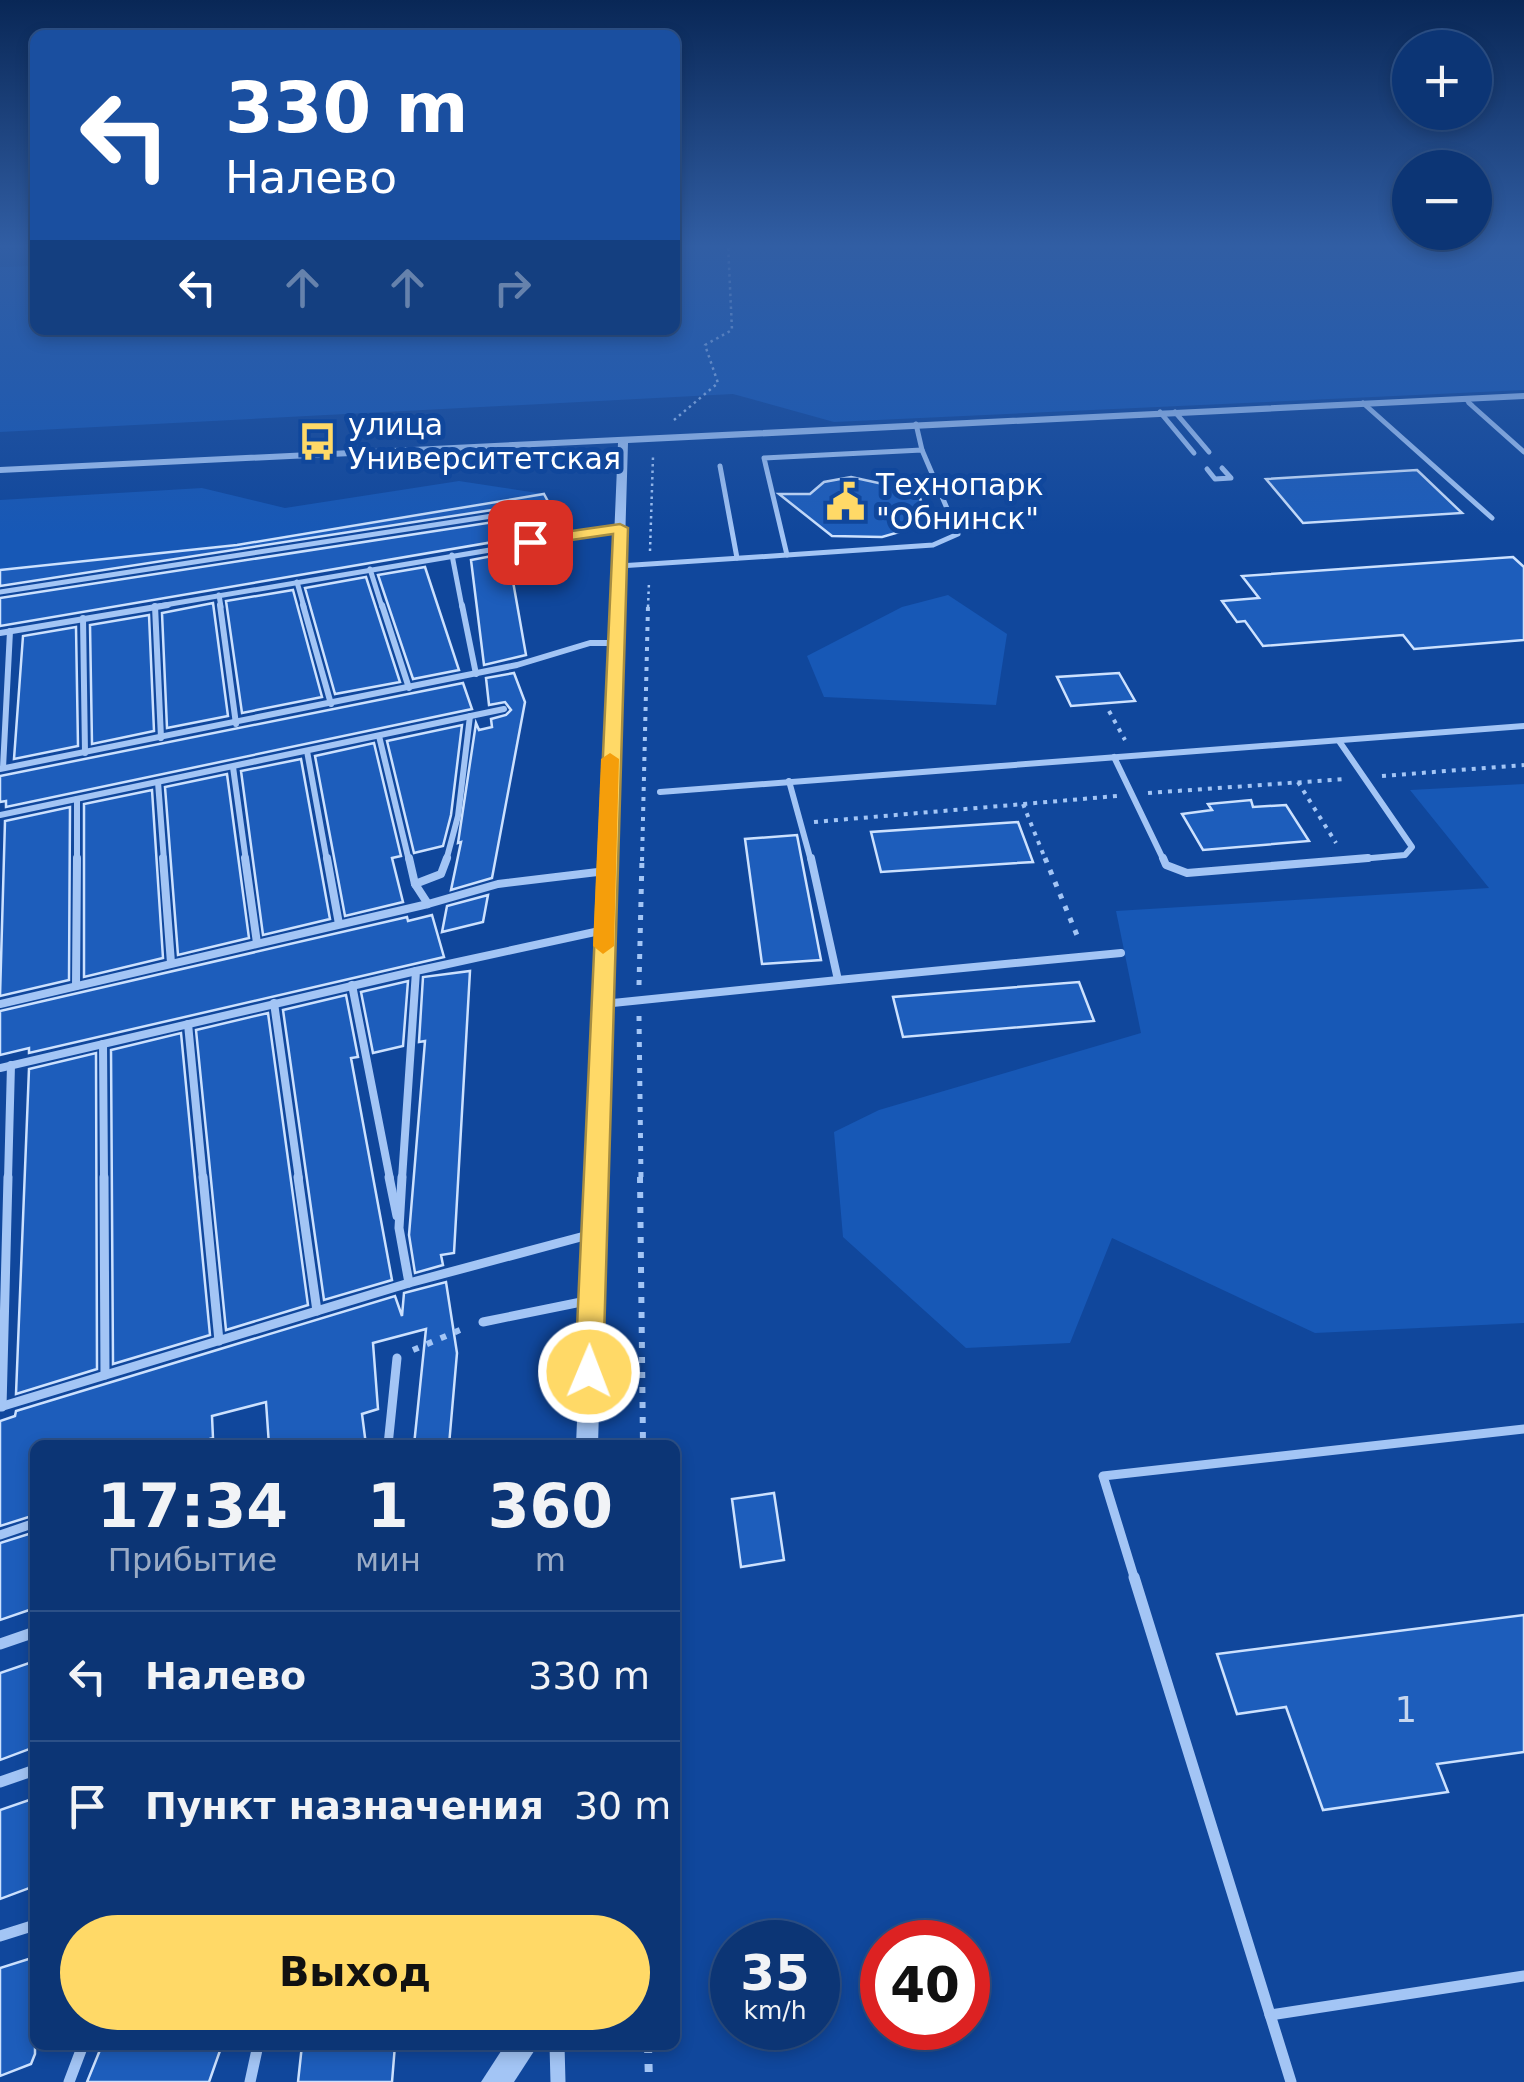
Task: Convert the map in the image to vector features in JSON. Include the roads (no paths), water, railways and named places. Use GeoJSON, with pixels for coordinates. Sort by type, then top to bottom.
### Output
{"type":"FeatureCollection","features":[{"type":"Feature","properties":{"kind":"street"},"geometry":{"type":"LineString","coordinates":[[0,470],[1524,396]]}},
{"type":"Feature","properties":{"kind":"street"},"geometry":{"type":"LineString","coordinates":[[587,1440],[623,442]]}},
{"type":"Feature","properties":{"kind":"street"},"geometry":{"type":"LineString","coordinates":[[496,2082],[519,2050]]}},
{"type":"Feature","properties":{"kind":"street"},"geometry":{"type":"LineString","coordinates":[[557,2050],[558,2082]]}},
{"type":"Feature","properties":{"kind":"lane"},"geometry":{"type":"LineString","coordinates":[[1465,399],[1524,452]]}},
{"type":"Feature","properties":{"kind":"lane"},"geometry":{"type":"LineString","coordinates":[[1363,403],[1492,518]]}},
{"type":"Feature","properties":{"kind":"lane"},"geometry":{"type":"LineString","coordinates":[[1160,412],[1194,454]]}},
{"type":"Feature","properties":{"kind":"lane"},"geometry":{"type":"LineString","coordinates":[[1175,412],[1209,452]]}},
{"type":"Feature","properties":{"kind":"lane"},"geometry":{"type":"LineString","coordinates":[[619,566],[933,546],[958,534],[922,450],[916,424]]}},
{"type":"Feature","properties":{"kind":"lane"},"geometry":{"type":"LineString","coordinates":[[787,555],[764,458],[922,450]]}},
{"type":"Feature","properties":{"kind":"lane"},"geometry":{"type":"LineString","coordinates":[[720,466],[737,558]]}},
{"type":"Feature","properties":{"kind":"lane"},"geometry":{"type":"LineString","coordinates":[[1207,469],[1215,479],[1231,478],[1222,468]]}},
{"type":"Feature","properties":{"kind":"lane"},"geometry":{"type":"LineString","coordinates":[[0,592],[538,510]]}},
{"type":"Feature","properties":{"kind":"lane"},"geometry":{"type":"LineString","coordinates":[[0,632],[620,528]]}},
{"type":"Feature","properties":{"kind":"lane"},"geometry":{"type":"LineString","coordinates":[[452,555],[476,674]]}},
{"type":"Feature","properties":{"kind":"lane"},"geometry":{"type":"LineString","coordinates":[[370,570],[409,688]]}},
{"type":"Feature","properties":{"kind":"lane"},"geometry":{"type":"LineString","coordinates":[[297,582],[331,704]]}},
{"type":"Feature","properties":{"kind":"lane"},"geometry":{"type":"LineString","coordinates":[[220,595],[236,724]]}},
{"type":"Feature","properties":{"kind":"lane"},"geometry":{"type":"LineString","coordinates":[[155,606],[161,738]]}},
{"type":"Feature","properties":{"kind":"lane"},"geometry":{"type":"LineString","coordinates":[[84,618],[85,752]]}},
{"type":"Feature","properties":{"kind":"lane"},"geometry":{"type":"LineString","coordinates":[[10,631],[1,768],[476,674],[590,643],[615,643]]}},
{"type":"Feature","properties":{"kind":"lane"},"geometry":{"type":"LineString","coordinates":[[0,814],[504,709]]}},
{"type":"Feature","properties":{"kind":"lane"},"geometry":{"type":"LineString","coordinates":[[414,884],[440,874],[450,852],[461,801],[470,716]]}},
{"type":"Feature","properties":{"kind":"lane"},"geometry":{"type":"LineString","coordinates":[[660,792],[1524,726]]}},
{"type":"Feature","properties":{"kind":"lane"},"geometry":{"type":"LineString","coordinates":[[380,736],[414,884],[428,904]]}},
{"type":"Feature","properties":{"kind":"lane"},"geometry":{"type":"LineString","coordinates":[[1114,758],[1166,865],[1187,873],[1406,855],[1412,848],[1339,740]]}},
{"type":"Feature","properties":{"kind":"lane"},"geometry":{"type":"LineString","coordinates":[[307,751],[339,924]]}},
{"type":"Feature","properties":{"kind":"lane"},"geometry":{"type":"LineString","coordinates":[[233,767],[257,943]]}},
{"type":"Feature","properties":{"kind":"lane"},"geometry":{"type":"LineString","coordinates":[[789,781],[804,824],[838,980]]}},
{"type":"Feature","properties":{"kind":"lane"},"geometry":{"type":"LineString","coordinates":[[158,782],[171,963]]}},
{"type":"Feature","properties":{"kind":"lane"},"geometry":{"type":"LineString","coordinates":[[76,986],[77,799]]}},
{"type":"Feature","properties":{"kind":"lane"},"geometry":{"type":"LineString","coordinates":[[0,1004],[428,904],[498,884],[606,871]]}},
{"type":"Feature","properties":{"kind":"lane"},"geometry":{"type":"LineString","coordinates":[[0,1068],[604,930]]}},
{"type":"Feature","properties":{"kind":"lane"},"geometry":{"type":"LineString","coordinates":[[601,1004],[1121,953]]}},
{"type":"Feature","properties":{"kind":"lane"},"geometry":{"type":"LineString","coordinates":[[399,1228],[416,970]]}},
{"type":"Feature","properties":{"kind":"lane"},"geometry":{"type":"LineString","coordinates":[[352,985],[409,1283]]}},
{"type":"Feature","properties":{"kind":"lane"},"geometry":{"type":"LineString","coordinates":[[274,1004],[318,1311]]}},
{"type":"Feature","properties":{"kind":"lane"},"geometry":{"type":"LineString","coordinates":[[188,1024],[219,1341]]}},
{"type":"Feature","properties":{"kind":"lane"},"geometry":{"type":"LineString","coordinates":[[103,1044],[105,1375]]}},
{"type":"Feature","properties":{"kind":"lane"},"geometry":{"type":"LineString","coordinates":[[11,1065],[1,1407],[409,1283],[593,1234]]}},
{"type":"Feature","properties":{"kind":"lane"},"geometry":{"type":"LineString","coordinates":[[483,1322],[590,1300]]}},
{"type":"Feature","properties":{"kind":"lane"},"geometry":{"type":"LineString","coordinates":[[389,1440],[397,1358]]}},
{"type":"Feature","properties":{"kind":"lane"},"geometry":{"type":"LineString","coordinates":[[1291,2082],[1103,1476],[1524,1430]]}},
{"type":"Feature","properties":{"kind":"lane"},"geometry":{"type":"LineString","coordinates":[[0,1535],[30,1526]]}},
{"type":"Feature","properties":{"kind":"lane"},"geometry":{"type":"LineString","coordinates":[[0,1644],[30,1634]]}},
{"type":"Feature","properties":{"kind":"lane"},"geometry":{"type":"LineString","coordinates":[[0,1782],[30,1772]]}},
{"type":"Feature","properties":{"kind":"lane"},"geometry":{"type":"LineString","coordinates":[[0,1936],[30,1927]]}},
{"type":"Feature","properties":{"kind":"lane"},"geometry":{"type":"LineString","coordinates":[[1270,2015],[1524,1976]]}},
{"type":"Feature","properties":{"kind":"lane"},"geometry":{"type":"LineString","coordinates":[[68,2082],[81,2050]]}},
{"type":"Feature","properties":{"kind":"lane"},"geometry":{"type":"LineString","coordinates":[[250,2082],[257,2050]]}},
{"type":"Feature","properties":{"kind":"place","name":"улица Университетская"},"geometry":{"type":"Point","coordinates":[318,441]}},
{"type":"Feature","properties":{"kind":"place","name":"Технопарк \"Обнинск\""},"geometry":{"type":"Point","coordinates":[846,501]}}]}
